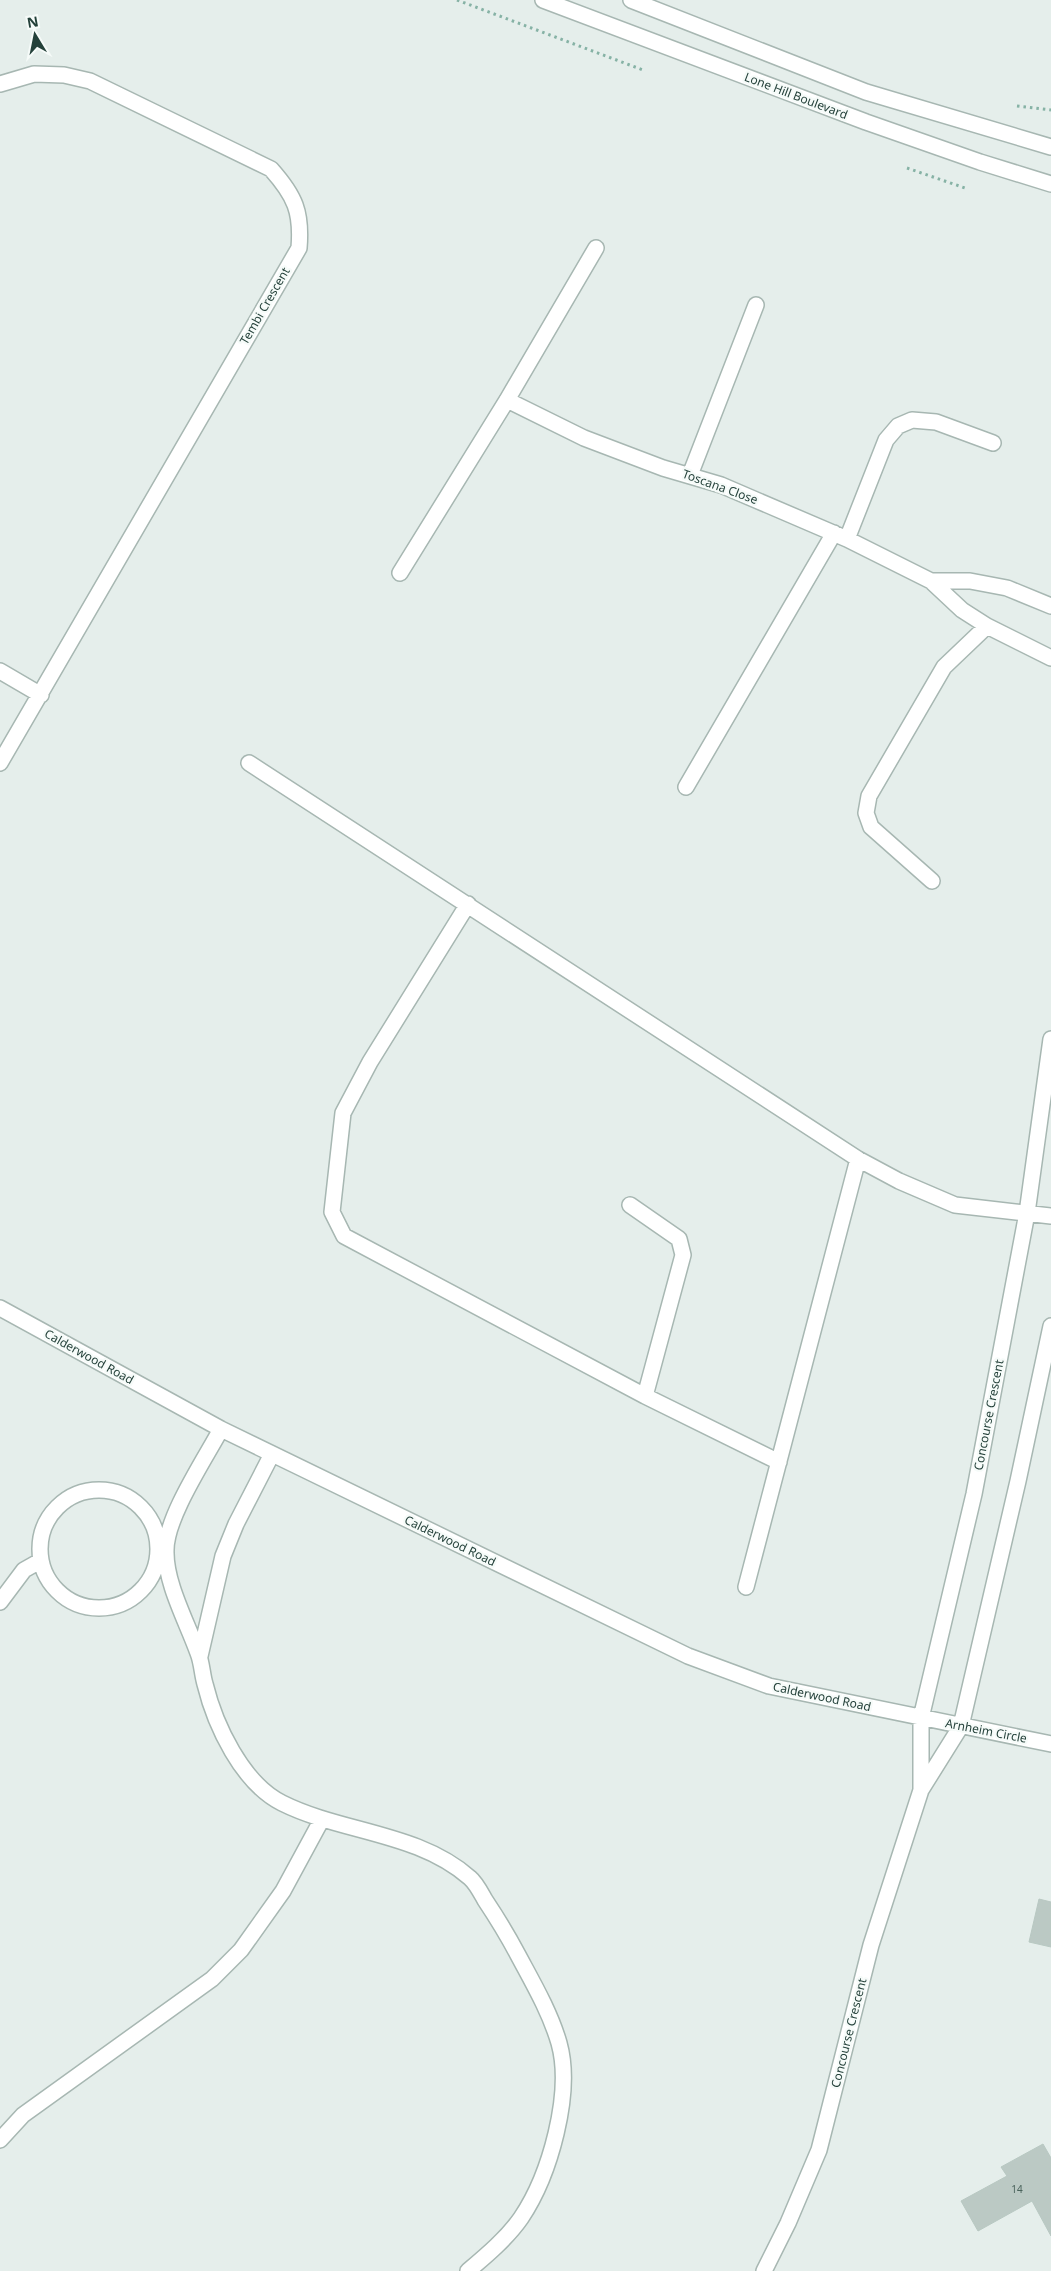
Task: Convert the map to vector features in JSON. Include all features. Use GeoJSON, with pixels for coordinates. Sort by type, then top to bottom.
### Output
{"type":"FeatureCollection","features":[{"type":"Feature","properties":{"kind":"street","name":"Lone Hill Boulevard"},"geometry":{"type":"LineString","coordinates":[[543,0],[866,122],[980,162],[1051,184]]}},
{"type":"Feature","properties":{"kind":"street"},"geometry":{"type":"LineString","coordinates":[[631,0],[866,92],[1051,147]]}},
{"type":"Feature","properties":{"kind":"street","name":"Tembi Crescent"},"geometry":{"type":"LineString","coordinates":[[0,84],[34,74],[64,75],[90,81],[271,168],[285,184],[295,202],[301,224],[299,248],[0,764]]}},
{"type":"Feature","properties":{"kind":"street"},"geometry":{"type":"LineString","coordinates":[[400,574],[507,400],[596,248]]}},
{"type":"Feature","properties":{"kind":"street"},"geometry":{"type":"LineString","coordinates":[[690,475],[756,305]]}},
{"type":"Feature","properties":{"kind":"street","name":"Toscana Close"},"geometry":{"type":"LineString","coordinates":[[507,400],[584,438],[625,455],[747,495],[841,536],[931,581],[962,610],[987,626],[1051,658]]}},
{"type":"Feature","properties":{"kind":"street"},"geometry":{"type":"LineString","coordinates":[[686,787],[841,536],[886,440],[898,426],[912,420],[936,422],[993,443]]}},
{"type":"Feature","properties":{"kind":"street","name":"Toscana Close"},"geometry":{"type":"LineString","coordinates":[[931,581],[970,581],[1007,588],[1051,606]]}},
{"type":"Feature","properties":{"kind":"street"},"geometry":{"type":"LineString","coordinates":[[932,881],[871,826],[866,812],[869,796],[944,667],[987,626]]}},
{"type":"Feature","properties":{"kind":"street"},"geometry":{"type":"LineString","coordinates":[[0,671],[41,695]]}},
{"type":"Feature","properties":{"kind":"street"},"geometry":{"type":"LineString","coordinates":[[249,763],[858,1159],[899,1182],[954,1205],[1051,1216]]}},
{"type":"Feature","properties":{"kind":"street"},"geometry":{"type":"LineString","coordinates":[[468,904],[370,1062],[343,1113],[332,1212],[344,1236],[645,1396],[779,1462]]}},
{"type":"Feature","properties":{"kind":"street","name":"Concourse Crescent"},"geometry":{"type":"LineString","coordinates":[[921,1790],[921,1718],[974,1494],[1027,1213],[1051,1039]]}},
{"type":"Feature","properties":{"kind":"street"},"geometry":{"type":"LineString","coordinates":[[746,1587],[858,1159]]}},
{"type":"Feature","properties":{"kind":"street"},"geometry":{"type":"LineString","coordinates":[[630,1205],[679,1239],[683,1255],[645,1396]]}},
{"type":"Feature","properties":{"kind":"street","name":"Calderwood Road"},"geometry":{"type":"LineString","coordinates":[[0,1308],[221,1429],[688,1656],[769,1686],[921,1718]]}},
{"type":"Feature","properties":{"kind":"street","name":"Concourse Crescent"},"geometry":{"type":"LineString","coordinates":[[764,2271],[788,2223],[819,2150],[871,1945],[921,1790],[962,1726],[1051,1326]]}},
{"type":"Feature","properties":{"kind":"street"},"geometry":{"type":"LineString","coordinates":[[221,1429],[176,1514],[162,1550],[154,1570],[144,1588],[128,1600],[109,1608],[89,1607],[70,1602],[54,1589],[40,1561],[41,1532],[50,1513],[67,1499],[86,1491],[108,1490],[128,1497],[145,1511],[155,1530],[162,1550],[174,1590],[200,1656],[204,1683],[214,1716],[225,1742],[244,1768],[279,1802],[322,1818],[400,1840],[442,1858],[472,1879],[507,1935],[544,2004],[559,2043],[563,2068],[561,2102],[551,2150],[537,2189],[521,2218],[505,2237],[468,2271]]}},
{"type":"Feature","properties":{"kind":"street"},"geometry":{"type":"LineString","coordinates":[[200,1656],[223,1556],[236,1524],[272,1454]]}},
{"type":"Feature","properties":{"kind":"street"},"geometry":{"type":"LineString","coordinates":[[0,1602],[24,1570],[40,1561]]}},
{"type":"Feature","properties":{"kind":"street","name":"Arnheim Circle"},"geometry":{"type":"LineString","coordinates":[[921,1718],[1051,1744]]}},
{"type":"Feature","properties":{"kind":"street"},"geometry":{"type":"LineString","coordinates":[[0,2140],[23,2115],[212,1979],[241,1950],[283,1891],[322,1818]]}},
{"type":"Feature","properties":{"kind":"building"},"geometry":{"type":"Polygon","coordinates":[[[1039,1899],[1051,1902],[1051,1947],[1029,1942],[1039,1899]]]}},
{"type":"Feature","properties":{"kind":"building"},"geometry":{"type":"Polygon","coordinates":[[[1043,2144],[1051,2158],[1051,2236],[1032,2201],[978,2231],[961,2201],[1007,2176],[1001,2167],[1043,2144]]]}}]}
